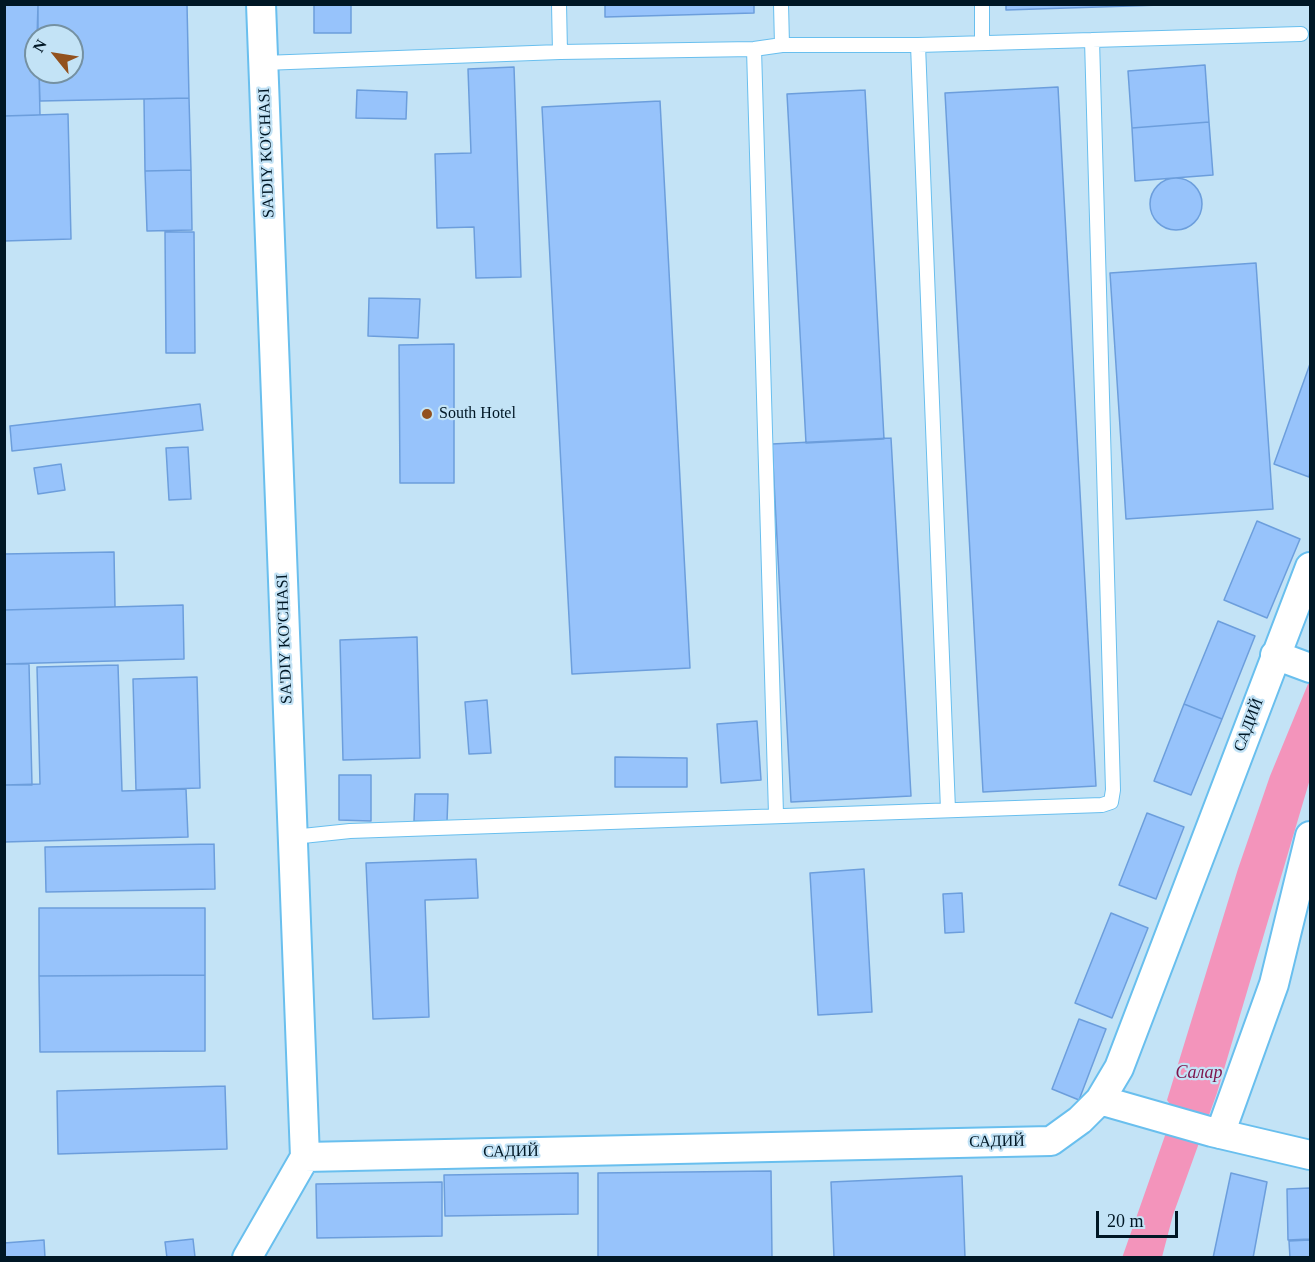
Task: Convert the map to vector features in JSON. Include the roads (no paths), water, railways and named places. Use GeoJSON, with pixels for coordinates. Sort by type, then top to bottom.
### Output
{"type":"FeatureCollection","features":[{"type":"Feature","properties":{"kind":"street","name":"SA'DIY KO'CHASI"},"geometry":{"type":"LineString","coordinates":[[261,4],[305,1157]]}},
{"type":"Feature","properties":{"kind":"street","name":"САДИЙ"},"geometry":{"type":"LineString","coordinates":[[305,1157],[1051,1141],[1080,1120],[1100,1100],[1119,1068],[1275,655],[1311,567]]}},
{"type":"Feature","properties":{"kind":"street"},"geometry":{"type":"LineString","coordinates":[[1275,655],[1311,668]]}},
{"type":"Feature","properties":{"kind":"street"},"geometry":{"type":"LineString","coordinates":[[1216,1133],[1274,984],[1311,836]]}},
{"type":"Feature","properties":{"kind":"street"},"geometry":{"type":"LineString","coordinates":[[1100,1100],[1216,1133],[1311,1155]]}},
{"type":"Feature","properties":{"kind":"street"},"geometry":{"type":"LineString","coordinates":[[247,1257],[305,1157]]}},
{"type":"Feature","properties":{"kind":"lane"},"geometry":{"type":"LineString","coordinates":[[559,4],[560,52]]}},
{"type":"Feature","properties":{"kind":"lane"},"geometry":{"type":"LineString","coordinates":[[781,4],[782,45]]}},
{"type":"Feature","properties":{"kind":"lane"},"geometry":{"type":"LineString","coordinates":[[982,4],[982,43]]}},
{"type":"Feature","properties":{"kind":"lane"},"geometry":{"type":"LineString","coordinates":[[264,63],[560,52],[754,50],[782,45],[918,45],[1301,34]]}},
{"type":"Feature","properties":{"kind":"lane"},"geometry":{"type":"LineString","coordinates":[[293,837],[350,831],[776,814],[1102,805],[1111,801],[1113,790],[1092,39]]}},
{"type":"Feature","properties":{"kind":"lane"},"geometry":{"type":"LineString","coordinates":[[918,45],[948,810]]}},
{"type":"Feature","properties":{"kind":"lane"},"geometry":{"type":"LineString","coordinates":[[754,50],[776,814]]}},
{"type":"Feature","properties":{"kind":"water","name":"Салар"},"geometry":{"type":"Polygon","coordinates":[[[1310,679],[1310,779],[1217,1093],[1173,1215],[1162,1257],[1122,1258],[1174,1110],[1167,1100],[1238,869],[1270,776],[1310,679]]]}},
{"type":"Feature","properties":{"kind":"place","name":"South Hotel"},"geometry":{"type":"Point","coordinates":[427,414]}}]}
